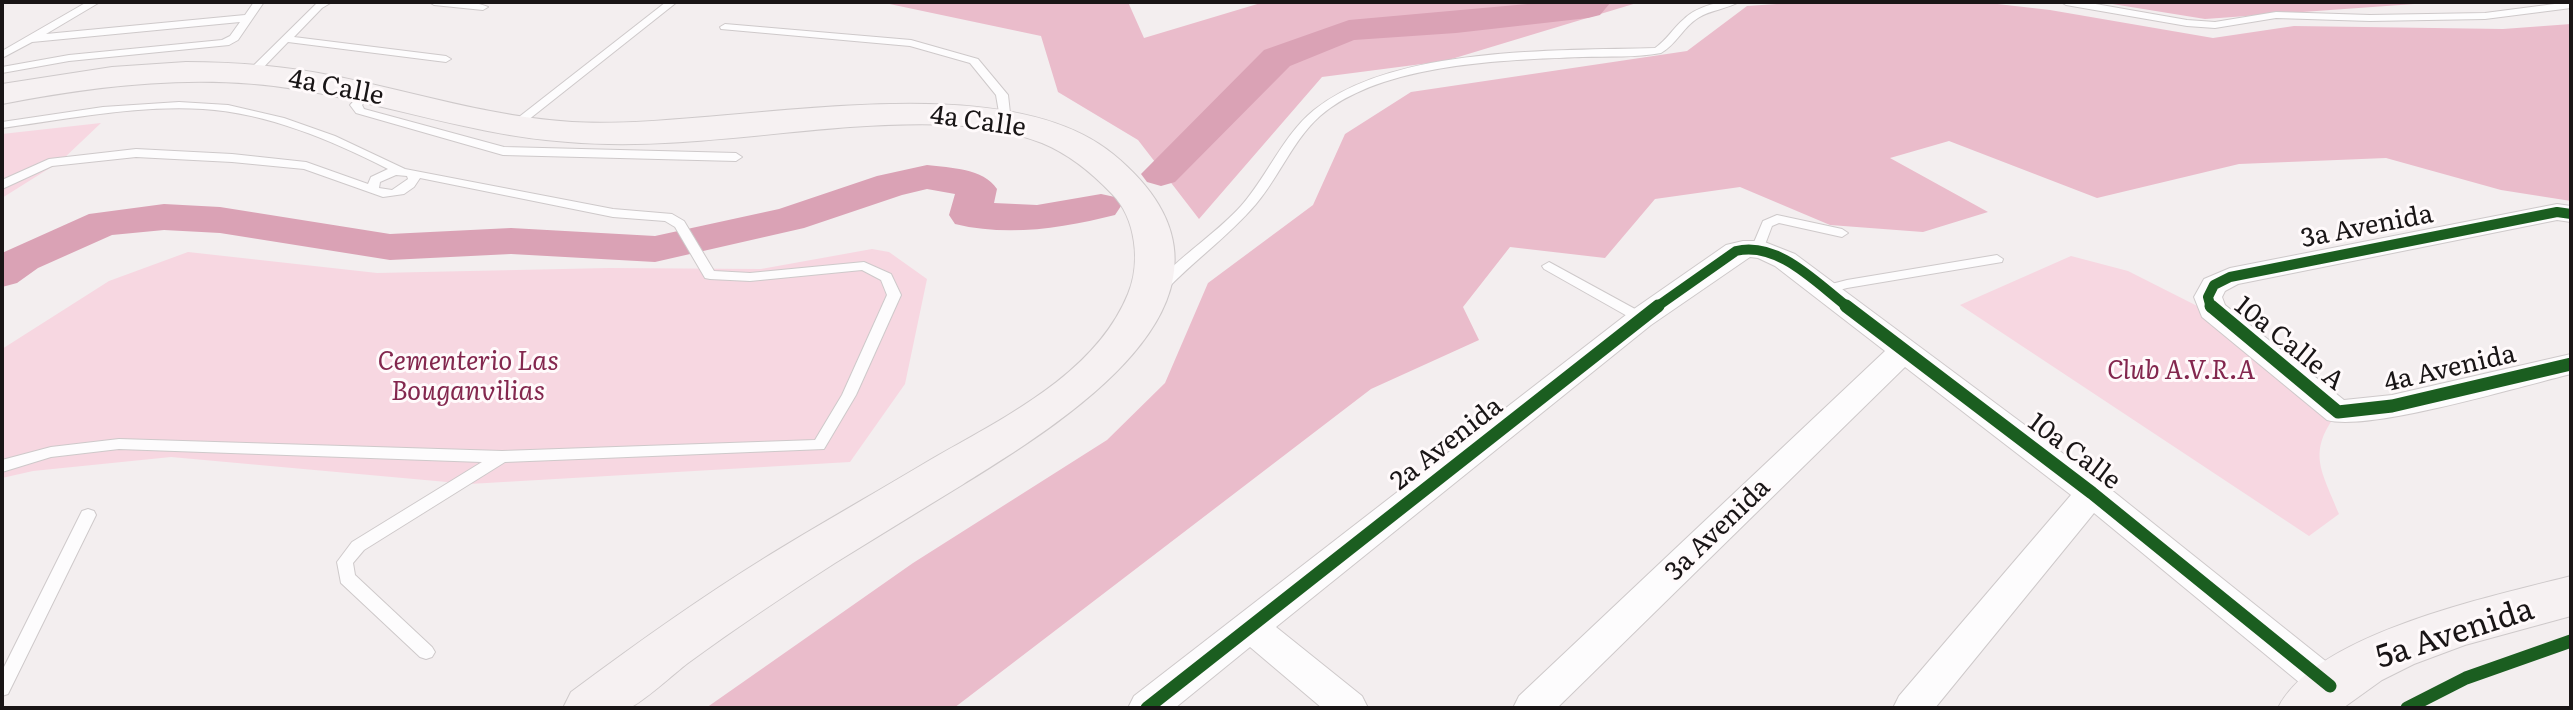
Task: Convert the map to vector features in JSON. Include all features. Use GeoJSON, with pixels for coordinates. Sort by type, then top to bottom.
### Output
{"type":"FeatureCollection","features":[{"type":"Feature","properties":{"kind":"main road","name":"4a Calle"},"geometry":{"type":"LineString","coordinates":[[2,94],[146,74],[251,74],[298,79],[514,126],[567,132],[624,134],[912,113],[949,114],[1005,122],[1056,135],[1091,153],[1121,179],[1138,201],[1148,221],[1149,284]]}},
{"type":"Feature","properties":{"kind":"main road"},"geometry":{"type":"LineString","coordinates":[[590,708],[772,578],[1027,423],[1075,388],[1105,360],[1149,284]]}},
{"type":"Feature","properties":{"kind":"main road","name":"5a Avenida"},"geometry":{"type":"LineString","coordinates":[[2318,697],[2371,660],[2417,640],[2571,596]]}},
{"type":"Feature","properties":{"kind":"street","name":"3a Avenida"},"geometry":{"type":"LineString","coordinates":[[2212,310],[2209,291],[2221,280],[2230,277],[2564,213]]}},
{"type":"Feature","properties":{"kind":"street","name":"2a Avenida"},"geometry":{"type":"LineString","coordinates":[[1147,708],[1641,318],[1736,251],[1772,254]]}},
{"type":"Feature","properties":{"kind":"street","name":"10a Calle"},"geometry":{"type":"LineString","coordinates":[[1772,254],[1825,290],[2092,493],[2318,697]]}},
{"type":"Feature","properties":{"kind":"street","name":"10a Calle A"},"geometry":{"type":"LineString","coordinates":[[2212,310],[2338,412]]}},
{"type":"Feature","properties":{"kind":"street","name":"3a Avenida"},"geometry":{"type":"LineString","coordinates":[[1532,708],[1903,351]]}},
{"type":"Feature","properties":{"kind":"street","name":"4a Avenida"},"geometry":{"type":"LineString","coordinates":[[2338,412],[2392,406],[2571,364]]}},
{"type":"Feature","properties":{"kind":"street"},"geometry":{"type":"LineString","coordinates":[[1912,708],[2092,493]]}},
{"type":"Feature","properties":{"kind":"street"},"geometry":{"type":"LineString","coordinates":[[1251,627],[1349,708]]}},
{"type":"Feature","properties":{"kind":"lane"},"geometry":{"type":"LineString","coordinates":[[2,55],[95,2]]}},
{"type":"Feature","properties":{"kind":"lane"},"geometry":{"type":"LineString","coordinates":[[2,70],[69,58],[225,43],[234,38],[259,2]]}},
{"type":"Feature","properties":{"kind":"lane"},"geometry":{"type":"LineString","coordinates":[[251,74],[318,6],[327,2]]}},
{"type":"Feature","properties":{"kind":"lane"},"geometry":{"type":"LineString","coordinates":[[434,2],[483,7]]}},
{"type":"Feature","properties":{"kind":"lane"},"geometry":{"type":"LineString","coordinates":[[514,126],[672,2]]}},
{"type":"Feature","properties":{"kind":"lane"},"geometry":{"type":"LineString","coordinates":[[1149,284],[1199,254],[1245,210],[1317,113],[1346,94],[1393,77],[1464,61],[1657,51],[1673,41],[1687,20],[1713,7],[1734,2]]}},
{"type":"Feature","properties":{"kind":"lane"},"geometry":{"type":"LineString","coordinates":[[2066,2],[2215,25],[2276,15],[2370,18],[2485,16],[2571,5]]}},
{"type":"Feature","properties":{"kind":"lane"},"geometry":{"type":"LineString","coordinates":[[31,39],[249,18]]}},
{"type":"Feature","properties":{"kind":"lane"},"geometry":{"type":"LineString","coordinates":[[725,27],[911,43],[974,61],[1002,95],[1005,122]]}},
{"type":"Feature","properties":{"kind":"lane"},"geometry":{"type":"LineString","coordinates":[[286,39],[446,59]]}},
{"type":"Feature","properties":{"kind":"lane"},"geometry":{"type":"LineString","coordinates":[[366,94],[356,105],[360,111],[503,151],[736,157]]}},
{"type":"Feature","properties":{"kind":"lane"},"geometry":{"type":"LineString","coordinates":[[2,125],[90,113],[205,106],[252,114],[377,158],[407,172],[613,213],[668,217],[680,224],[710,275],[750,277],[864,266],[886,277],[894,295],[849,395],[819,445],[502,457],[119,444],[51,452],[2,466]]}},
{"type":"Feature","properties":{"kind":"lane"},"geometry":{"type":"LineString","coordinates":[[2,185],[49,163],[136,153],[306,166],[386,195],[400,191],[414,180],[407,172]]}},
{"type":"Feature","properties":{"kind":"lane"},"geometry":{"type":"LineString","coordinates":[[372,190],[372,184],[380,176],[407,172]]}},
{"type":"Feature","properties":{"kind":"lane"},"geometry":{"type":"LineString","coordinates":[[1772,254],[1767,224],[1777,219],[1842,233]]}},
{"type":"Feature","properties":{"kind":"lane"},"geometry":{"type":"LineString","coordinates":[[1825,290],[1997,259]]}},
{"type":"Feature","properties":{"kind":"lane"},"geometry":{"type":"LineString","coordinates":[[1549,266],[1641,318]]}},
{"type":"Feature","properties":{"kind":"lane"},"geometry":{"type":"LineString","coordinates":[[426,652],[347,578],[345,562],[358,546],[502,457]]}},
{"type":"Feature","properties":{"kind":"lane"},"geometry":{"type":"LineString","coordinates":[[2,689],[88,515]]}},
{"type":"Feature","properties":{"kind":"green space"},"geometry":{"type":"Polygon","coordinates":[[[101,123],[61,161],[2,198],[2,134],[101,123]]]}},
{"type":"Feature","properties":{"kind":"green space","name":"Cementerio Las Bouganvilias"},"geometry":{"type":"Polygon","coordinates":[[[872,249],[889,252],[927,279],[905,384],[850,462],[469,484],[171,457],[33,471],[2,478],[2,349],[109,281],[188,252],[377,273],[609,268],[761,269],[872,249]]]}},
{"type":"Feature","properties":{"kind":"green space","name":"Club A.V.R.A"},"geometry":{"type":"Polygon","coordinates":[[[2071,256],[2128,271],[2219,317],[2338,412],[2322,439],[2320,462],[2339,514],[2309,536],[1960,305],[2071,256]]]}},
{"type":"Feature","properties":{"kind":"shaded area"},"geometry":{"type":"Polygon","coordinates":[[[880,2],[1128,2],[1144,38],[1264,2],[1640,2],[1445,61],[1322,77],[1199,219],[1138,140],[1058,92],[1041,36],[880,2]]]}},
{"type":"Feature","properties":{"kind":"shaded area"},"geometry":{"type":"Polygon","coordinates":[[[1806,2],[1980,2],[2050,10],[2213,38],[2294,26],[2503,29],[2571,24],[2571,201],[2501,190],[2386,158],[2239,164],[2097,198],[1949,141],[1890,158],[1988,212],[1923,232],[1830,225],[1740,187],[1655,199],[1605,258],[1510,247],[1463,307],[1479,340],[1371,389],[954,708],[706,708],[913,563],[1107,440],[1165,383],[1208,283],[1313,205],[1345,134],[1411,92],[1687,51],[1747,6],[1806,2]]]}},
{"type":"Feature","properties":{"kind":"shaded area"},"geometry":{"type":"Polygon","coordinates":[[[2100,2],[2442,2],[2205,19],[2100,2]]]}},
{"type":"Feature","properties":{"kind":"waterway"},"geometry":{"type":"LineString","coordinates":[[1161,174],[1277,58],[1349,30],[1456,23],[1588,8],[1594,2]]}},
{"type":"Feature","properties":{"kind":"waterway"},"geometry":{"type":"LineString","coordinates":[[2,273],[23,258],[104,223],[164,217],[220,220],[390,247],[511,241],[655,249],[789,219],[891,185],[927,177],[959,181],[977,189],[970,215],[1037,218],[1101,206]]}},
{"type":"Feature","properties":{"kind":"cycle path"},"geometry":{"type":"LineString","coordinates":[[2571,214],[2557,212],[2230,277],[2214,285],[2208,297],[2212,310],[2338,412],[2392,406],[2571,364]]}},
{"type":"Feature","properties":{"kind":"cycle path"},"geometry":{"type":"LineString","coordinates":[[1147,708],[1641,318],[1736,251],[1750,248],[1767,251],[1785,260],[2092,493],[2330,686]]}},
{"type":"Feature","properties":{"kind":"cycle path"},"geometry":{"type":"LineString","coordinates":[[2407,708],[2466,678],[2571,641]]}}]}
